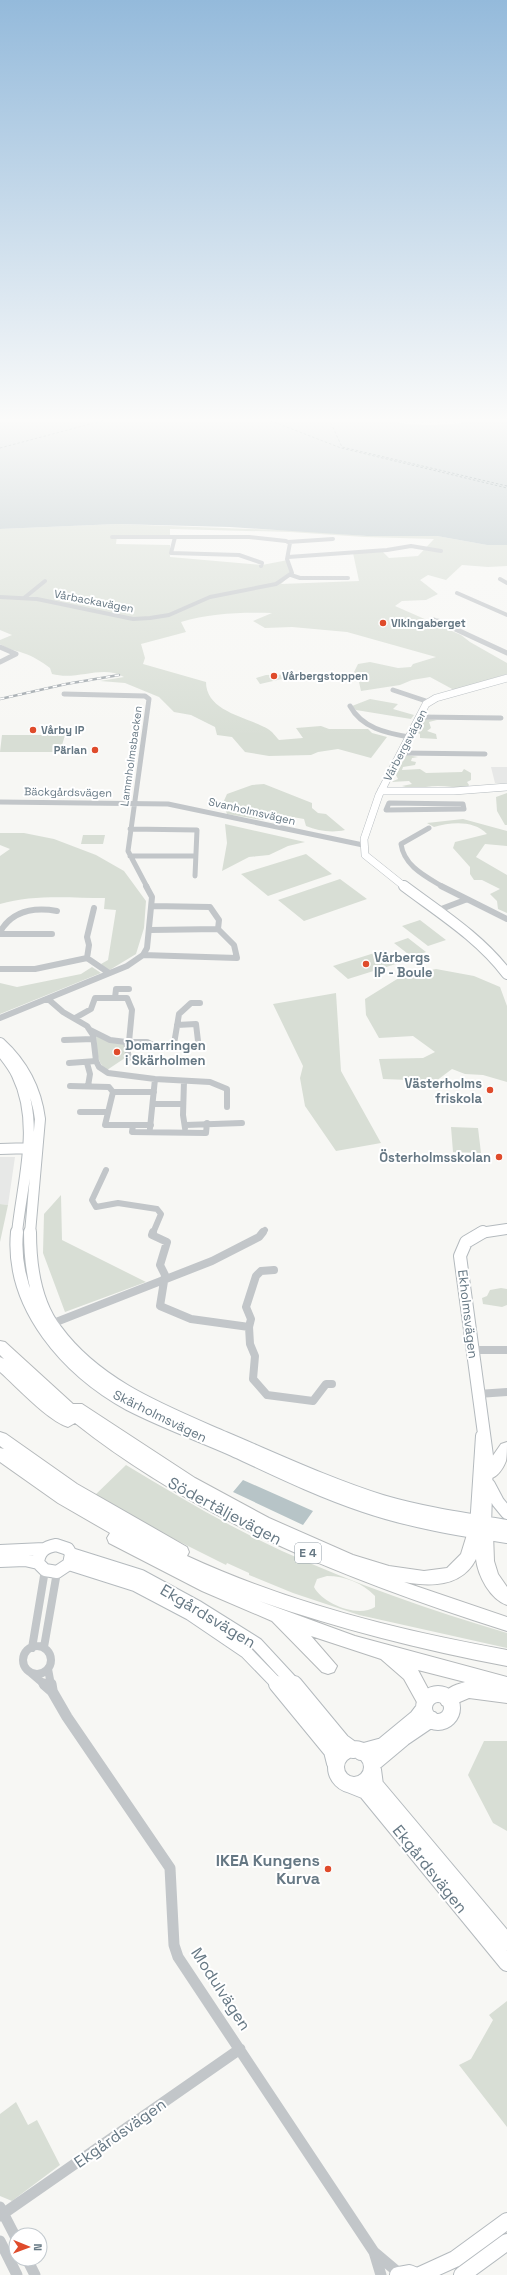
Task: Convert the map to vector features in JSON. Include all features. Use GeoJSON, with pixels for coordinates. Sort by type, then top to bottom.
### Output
{"type":"FeatureCollection","features":[{"type":"Feature","properties":{"kind":"highway","name":"Södertäljevägen"},"geometry":{"type":"LineString","coordinates":[[0,1346],[32,1378],[71,1413],[123,1452],[198,1500],[301,1550],[420,1597],[507,1624]]}},
{"type":"Feature","properties":{"kind":"highway"},"geometry":{"type":"LineString","coordinates":[[0,1363],[46,1404],[92,1439],[123,1452]]}},
{"type":"Feature","properties":{"kind":"highway"},"geometry":{"type":"LineString","coordinates":[[32,1378],[164,1468],[205,1492],[268,1524],[361,1564],[410,1578],[443,1577],[452,1574],[465,1564],[473,1549],[481,1528]]}},
{"type":"Feature","properties":{"kind":"highway"},"geometry":{"type":"LineString","coordinates":[[0,1438],[71,1489],[193,1558],[229,1582]]}},
{"type":"Feature","properties":{"kind":"highway"},"geometry":{"type":"LineString","coordinates":[[489,1479],[507,1448]]}},
{"type":"Feature","properties":{"kind":"highway"},"geometry":{"type":"LineString","coordinates":[[0,1454],[75,1505],[131,1537],[229,1582],[283,1602],[382,1632],[507,1658]]}},
{"type":"Feature","properties":{"kind":"highway"},"geometry":{"type":"LineString","coordinates":[[75,1505],[92,1522],[140,1552],[201,1584],[272,1613],[378,1649],[507,1685]]}},
{"type":"Feature","properties":{"kind":"highway"},"geometry":{"type":"LineString","coordinates":[[481,1528],[485,1567],[493,1583],[507,1598]]}},
{"type":"Feature","properties":{"kind":"highway"},"geometry":{"type":"LineString","coordinates":[[272,1613],[298,1635],[328,1666]]}},
{"type":"Feature","properties":{"kind":"highway"},"geometry":{"type":"LineString","coordinates":[[378,1649],[410,1673],[426,1710]]}},
{"type":"Feature","properties":{"kind":"highway"},"geometry":{"type":"LineString","coordinates":[[448,1699],[458,1692],[468,1689],[507,1695]]}},
{"type":"Feature","properties":{"kind":"street"},"geometry":{"type":"LineString","coordinates":[[112,537],[249,538],[288,542],[333,539]]}},
{"type":"Feature","properties":{"kind":"street"},"geometry":{"type":"LineString","coordinates":[[175,537],[171,553],[239,555],[262,563],[260,566]]}},
{"type":"Feature","properties":{"kind":"street"},"geometry":{"type":"LineString","coordinates":[[288,542],[290,543],[288,557],[292,573],[291,575],[300,578],[348,578]]}},
{"type":"Feature","properties":{"kind":"street"},"geometry":{"type":"LineString","coordinates":[[288,557],[352,551],[387,550],[411,546],[424,546],[441,551]]}},
{"type":"Feature","properties":{"kind":"street","name":"Vårbackavägen"},"geometry":{"type":"LineString","coordinates":[[0,597],[24,598],[133,619],[150,618],[169,615],[210,597],[267,587],[283,581],[291,575]]}},
{"type":"Feature","properties":{"kind":"street"},"geometry":{"type":"LineString","coordinates":[[283,581],[295,581],[300,578]]}},
{"type":"Feature","properties":{"kind":"street"},"geometry":{"type":"LineString","coordinates":[[500,579],[507,583]]}},
{"type":"Feature","properties":{"kind":"street"},"geometry":{"type":"LineString","coordinates":[[24,598],[45,581]]}},
{"type":"Feature","properties":{"kind":"street"},"geometry":{"type":"LineString","coordinates":[[458,593],[507,614]]}},
{"type":"Feature","properties":{"kind":"street"},"geometry":{"type":"LineString","coordinates":[[433,618],[507,653]]}},
{"type":"Feature","properties":{"kind":"street"},"geometry":{"type":"LineString","coordinates":[[0,647],[16,654],[0,662]]}},
{"type":"Feature","properties":{"kind":"street","name":"Vårbergsvägen"},"geometry":{"type":"LineString","coordinates":[[363,845],[381,791],[429,702],[507,678]]}},
{"type":"Feature","properties":{"kind":"street"},"geometry":{"type":"LineString","coordinates":[[393,690],[429,702]]}},
{"type":"Feature","properties":{"kind":"street","name":"Lammholmsbacken"},"geometry":{"type":"LineString","coordinates":[[64,694],[145,696],[149,699],[128,851],[152,897],[149,942],[143,955]]}},
{"type":"Feature","properties":{"kind":"street"},"geometry":{"type":"LineString","coordinates":[[350,706],[366,724],[375,729],[409,737]]}},
{"type":"Feature","properties":{"kind":"street"},"geometry":{"type":"LineString","coordinates":[[420,717],[501,718]]}},
{"type":"Feature","properties":{"kind":"street"},"geometry":{"type":"LineString","coordinates":[[401,753],[485,754]]}},
{"type":"Feature","properties":{"kind":"street"},"geometry":{"type":"LineString","coordinates":[[381,791],[425,791],[507,787]]}},
{"type":"Feature","properties":{"kind":"street"},"geometry":{"type":"LineString","coordinates":[[425,791],[427,803]]}},
{"type":"Feature","properties":{"kind":"street","name":"Bäckgårdsvägen"},"geometry":{"type":"LineString","coordinates":[[0,802],[135,803]]}},
{"type":"Feature","properties":{"kind":"street","name":"Svanholmsvägen"},"geometry":{"type":"LineString","coordinates":[[135,803],[182,806],[348,843],[363,845]]}},
{"type":"Feature","properties":{"kind":"street"},"geometry":{"type":"LineString","coordinates":[[389,803],[427,803],[463,804],[464,809],[385,813],[389,803]]}},
{"type":"Feature","properties":{"kind":"street"},"geometry":{"type":"LineString","coordinates":[[429,828],[405,840],[401,844],[400,849],[405,859],[416,870],[465,900],[507,919]]}},
{"type":"Feature","properties":{"kind":"street"},"geometry":{"type":"LineString","coordinates":[[130,830],[197,830],[195,876]]}},
{"type":"Feature","properties":{"kind":"street"},"geometry":{"type":"LineString","coordinates":[[363,845],[365,855],[374,863],[480,940],[507,966]]}},
{"type":"Feature","properties":{"kind":"street"},"geometry":{"type":"LineString","coordinates":[[130,856],[195,856]]}},
{"type":"Feature","properties":{"kind":"street"},"geometry":{"type":"LineString","coordinates":[[438,910],[465,900]]}},
{"type":"Feature","properties":{"kind":"street"},"geometry":{"type":"LineString","coordinates":[[152,906],[210,907],[219,920],[218,929]]}},
{"type":"Feature","properties":{"kind":"street"},"geometry":{"type":"LineString","coordinates":[[87,958],[89,944],[87,937],[91,926],[94,908]]}},
{"type":"Feature","properties":{"kind":"street"},"geometry":{"type":"LineString","coordinates":[[438,910],[488,951],[507,974]]}},
{"type":"Feature","properties":{"kind":"street"},"geometry":{"type":"LineString","coordinates":[[52,934],[0,933],[7,921],[22,911],[57,911]]}},
{"type":"Feature","properties":{"kind":"street"},"geometry":{"type":"LineString","coordinates":[[0,1018],[127,966],[143,955],[237,958],[238,953],[233,943],[218,929],[150,930]]}},
{"type":"Feature","properties":{"kind":"street"},"geometry":{"type":"LineString","coordinates":[[0,969],[35,970],[87,958],[108,973]]}},
{"type":"Feature","properties":{"kind":"street"},"geometry":{"type":"LineString","coordinates":[[114,998],[116,989],[129,989]]}},
{"type":"Feature","properties":{"kind":"street"},"geometry":{"type":"LineString","coordinates":[[75,1018],[91,1009],[95,998],[127,998],[132,1010],[127,1042],[129,1058],[145,1062],[174,1063]]}},
{"type":"Feature","properties":{"kind":"street"},"geometry":{"type":"LineString","coordinates":[[48,999],[63,1012],[88,1026],[93,1039],[96,1061],[99,1067],[108,1073],[155,1079],[210,1082],[227,1089],[227,1107]]}},
{"type":"Feature","properties":{"kind":"street"},"geometry":{"type":"LineString","coordinates":[[90,1030],[110,1040],[147,1042],[157,1047],[168,1046],[174,1044],[179,1014],[191,1003],[200,1003]]}},
{"type":"Feature","properties":{"kind":"street"},"geometry":{"type":"LineString","coordinates":[[177,1025],[196,1024],[198,1040]]}},
{"type":"Feature","properties":{"kind":"street"},"geometry":{"type":"LineString","coordinates":[[64,1040],[93,1039]]}},
{"type":"Feature","properties":{"kind":"street","name":"Skärholmsvägen"},"geometry":{"type":"LineString","coordinates":[[0,1043],[18,1060],[34,1089],[40,1119],[32,1151],[17,1237],[18,1265],[26,1297],[62,1350],[82,1371],[106,1390],[144,1411],[345,1499],[401,1517],[481,1528],[507,1537]]}},
{"type":"Feature","properties":{"kind":"street","name":"Skärholmsvägen"},"geometry":{"type":"LineString","coordinates":[[0,1050],[17,1074],[23,1087],[29,1111],[32,1151]]}},
{"type":"Feature","properties":{"kind":"street"},"geometry":{"type":"LineString","coordinates":[[69,1063],[87,1063],[96,1061]]}},
{"type":"Feature","properties":{"kind":"street"},"geometry":{"type":"LineString","coordinates":[[87,1063],[90,1074],[88,1086]]}},
{"type":"Feature","properties":{"kind":"street"},"geometry":{"type":"LineString","coordinates":[[150,1129],[155,1079]]}},
{"type":"Feature","properties":{"kind":"street"},"geometry":{"type":"LineString","coordinates":[[184,1081],[183,1104],[185,1129]]}},
{"type":"Feature","properties":{"kind":"street"},"geometry":{"type":"LineString","coordinates":[[70,1086],[109,1087],[113,1092]]}},
{"type":"Feature","properties":{"kind":"street"},"geometry":{"type":"LineString","coordinates":[[113,1092],[154,1092]]}},
{"type":"Feature","properties":{"kind":"street"},"geometry":{"type":"LineString","coordinates":[[113,1092],[105,1125],[133,1125],[132,1132],[150,1129],[185,1129],[206,1133],[208,1123],[242,1123]]}},
{"type":"Feature","properties":{"kind":"street"},"geometry":{"type":"LineString","coordinates":[[153,1104],[183,1104]]}},
{"type":"Feature","properties":{"kind":"street"},"geometry":{"type":"LineString","coordinates":[[80,1112],[107,1112]]}},
{"type":"Feature","properties":{"kind":"street"},"geometry":{"type":"LineString","coordinates":[[3,1150],[24,1138],[30,1125]]}},
{"type":"Feature","properties":{"kind":"street"},"geometry":{"type":"LineString","coordinates":[[3,1150],[32,1151]]}},
{"type":"Feature","properties":{"kind":"street"},"geometry":{"type":"LineString","coordinates":[[106,1170],[92,1200],[96,1208],[118,1203],[157,1209],[161,1214],[152,1235],[167,1242],[160,1265],[165,1275],[160,1306],[168,1311],[184,1317],[249,1327]]}},
{"type":"Feature","properties":{"kind":"street","name":"Ekholmsvägen"},"geometry":{"type":"LineString","coordinates":[[481,1528],[489,1479],[487,1450],[482,1432],[473,1350],[460,1256],[462,1247],[475,1234],[507,1229]]}},
{"type":"Feature","properties":{"kind":"street"},"geometry":{"type":"LineString","coordinates":[[47,1326],[164,1280],[239,1248],[258,1237],[265,1230]]}},
{"type":"Feature","properties":{"kind":"street"},"geometry":{"type":"LineString","coordinates":[[274,1270],[261,1272],[254,1279],[246,1307],[251,1319],[249,1327],[250,1344],[255,1356],[253,1379],[267,1395],[313,1401],[326,1384],[332,1384]]}},
{"type":"Feature","properties":{"kind":"street"},"geometry":{"type":"LineString","coordinates":[[473,1350],[507,1350]]}},
{"type":"Feature","properties":{"kind":"street"},"geometry":{"type":"LineString","coordinates":[[478,1394],[507,1392]]}},
{"type":"Feature","properties":{"kind":"street","name":"Ekholmsvägen"},"geometry":{"type":"LineString","coordinates":[[481,1528],[480,1449],[482,1432]]}},
{"type":"Feature","properties":{"kind":"street"},"geometry":{"type":"LineString","coordinates":[[489,1479],[498,1502],[507,1513]]}},
{"type":"Feature","properties":{"kind":"street","name":"Skärholmsvägen"},"geometry":{"type":"LineString","coordinates":[[481,1528],[507,1526]]}},
{"type":"Feature","properties":{"kind":"street"},"geometry":{"type":"LineString","coordinates":[[0,1551],[44,1548],[56,1545],[62,1546],[70,1559],[46,1568],[25,1560],[0,1561]]}},
{"type":"Feature","properties":{"kind":"street"},"geometry":{"type":"LineString","coordinates":[[44,1548],[40,1553],[46,1568],[44,1647]]}},
{"type":"Feature","properties":{"kind":"street","name":"Ekgårdsvägen"},"geometry":{"type":"LineString","coordinates":[[70,1559],[140,1576],[198,1607],[257,1644],[288,1677],[342,1742],[357,1751]]}},
{"type":"Feature","properties":{"kind":"street","name":"Ekgårdsvägen"},"geometry":{"type":"LineString","coordinates":[[70,1559],[135,1585],[190,1614],[246,1652],[282,1688],[332,1751],[335,1763]]}},
{"type":"Feature","properties":{"kind":"street"},"geometry":{"type":"LineString","coordinates":[[32,1648],[46,1568]]}},
{"type":"Feature","properties":{"kind":"street"},"geometry":{"type":"LineString","coordinates":[[44,1647],[52,1654],[52,1665],[42,1672],[31,1673],[26,1670],[22,1663],[24,1654],[32,1648],[44,1647]]}},
{"type":"Feature","properties":{"kind":"street","name":"Modulvägen"},"geometry":{"type":"LineString","coordinates":[[48,1669],[52,1692]]}},
{"type":"Feature","properties":{"kind":"street","name":"Modulvägen"},"geometry":{"type":"LineString","coordinates":[[31,1673],[52,1692],[66,1717],[170,1868],[174,1946],[178,1957],[374,2252],[381,2275]]}},
{"type":"Feature","properties":{"kind":"street"},"geometry":{"type":"LineString","coordinates":[[426,1710],[382,1746],[342,1753],[335,1763],[338,1776],[348,1784],[362,1784],[368,1780],[372,1767],[403,1738],[426,1710],[433,1695],[448,1699],[452,1707],[450,1715],[442,1721],[426,1710]]}},
{"type":"Feature","properties":{"kind":"street"},"geometry":{"type":"LineString","coordinates":[[357,1751],[369,1758],[372,1767]]}},
{"type":"Feature","properties":{"kind":"street","name":"Ekgårdsvägen"},"geometry":{"type":"LineString","coordinates":[[372,1767],[375,1785],[507,1942]]}},
{"type":"Feature","properties":{"kind":"street","name":"Ekgårdsvägen"},"geometry":{"type":"LineString","coordinates":[[348,1784],[366,1790],[507,1963]]}},
{"type":"Feature","properties":{"kind":"street","name":"Ekgårdsvägen"},"geometry":{"type":"LineString","coordinates":[[1,2212],[240,2049]]}},
{"type":"Feature","properties":{"kind":"street"},"geometry":{"type":"LineString","coordinates":[[1,2212],[10,2227]]}},
{"type":"Feature","properties":{"kind":"street"},"geometry":{"type":"LineString","coordinates":[[420,2275],[455,2260],[507,2221]]}},
{"type":"Feature","properties":{"kind":"street"},"geometry":{"type":"LineString","coordinates":[[0,2241],[17,2275]]}},
{"type":"Feature","properties":{"kind":"street"},"geometry":{"type":"LineString","coordinates":[[462,2275],[507,2242]]}},
{"type":"Feature","properties":{"kind":"street","name":"Modulvägen"},"geometry":{"type":"LineString","coordinates":[[374,2252],[404,2275]]}},
{"type":"Feature","properties":{"kind":"shaded area"},"geometry":{"type":"Polygon","coordinates":[[[0,525],[90,525],[0,529],[0,525]]]}},
{"type":"Feature","properties":{"kind":"shaded area"},"geometry":{"type":"Polygon","coordinates":[[[90,525],[148,525],[306,531],[367,536],[437,536],[487,545],[507,545],[507,566],[488,567],[462,565],[446,580],[428,575],[420,580],[438,594],[426,600],[402,601],[395,606],[461,635],[470,642],[507,663],[507,674],[454,690],[430,677],[412,680],[400,685],[361,691],[359,682],[362,678],[354,672],[358,664],[370,662],[398,668],[411,667],[413,664],[436,657],[347,632],[292,627],[265,628],[253,621],[272,613],[226,614],[192,619],[181,622],[186,632],[141,644],[145,658],[143,664],[206,682],[208,692],[220,707],[268,729],[279,740],[303,738],[296,728],[321,726],[329,729],[368,729],[372,733],[387,737],[371,758],[338,749],[318,752],[311,755],[269,756],[245,752],[232,737],[217,735],[215,727],[191,715],[174,712],[159,697],[125,683],[100,681],[124,677],[116,673],[98,672],[71,676],[52,674],[50,668],[37,659],[0,644],[0,640],[12,635],[0,630],[0,529],[90,525]],[[170,529],[170,535],[117,535],[116,544],[170,545],[170,557],[262,565],[288,560],[292,573],[281,584],[359,581],[353,553],[383,552],[389,558],[418,556],[434,539],[364,537],[290,532],[170,529]]]}},
{"type":"Feature","properties":{"kind":"shaded area"},"geometry":{"type":"Polygon","coordinates":[[[161,525],[507,525],[507,545],[487,545],[437,536],[367,536],[230,527],[161,525]]]}},
{"type":"Feature","properties":{"kind":"shaded area"},"geometry":{"type":"Polygon","coordinates":[[[301,674],[303,678],[282,679],[260,684],[256,678],[266,675],[301,674]]]}},
{"type":"Feature","properties":{"kind":"shaded area"},"geometry":{"type":"Polygon","coordinates":[[[370,699],[398,704],[393,709],[414,715],[411,719],[356,710],[352,706],[370,699]]]}},
{"type":"Feature","properties":{"kind":"shaded area"},"geometry":{"type":"Polygon","coordinates":[[[426,719],[437,720],[429,722],[431,728],[427,731],[436,734],[437,739],[420,738],[420,734],[418,733],[423,721],[426,719]]]}},
{"type":"Feature","properties":{"kind":"shaded area"},"geometry":{"type":"Polygon","coordinates":[[[2,735],[65,735],[60,752],[0,752],[2,735]]]}},
{"type":"Feature","properties":{"kind":"shaded area"},"geometry":{"type":"Polygon","coordinates":[[[406,755],[418,757],[412,758],[411,761],[416,762],[415,765],[403,767],[402,770],[420,769],[426,773],[462,772],[464,769],[471,773],[471,780],[467,782],[469,785],[467,788],[438,786],[411,788],[402,786],[412,784],[409,781],[391,782],[398,779],[396,775],[406,755]]]}},
{"type":"Feature","properties":{"kind":"shaded area"},"geometry":{"type":"Polygon","coordinates":[[[491,767],[507,767],[507,783],[495,783],[491,767]]]}},
{"type":"Feature","properties":{"kind":"shaded area"},"geometry":{"type":"Polygon","coordinates":[[[264,784],[312,803],[312,808],[318,813],[326,814],[345,830],[325,831],[315,829],[306,826],[304,819],[281,815],[262,820],[227,814],[223,803],[227,794],[252,785],[264,784]]]}},
{"type":"Feature","properties":{"kind":"shaded area"},"geometry":{"type":"Polygon","coordinates":[[[507,793],[507,825],[505,825],[497,811],[496,797],[507,793]]]}},
{"type":"Feature","properties":{"kind":"shaded area"},"geometry":{"type":"Polygon","coordinates":[[[463,819],[507,831],[507,846],[485,844],[476,857],[507,875],[507,913],[498,909],[497,901],[490,894],[500,889],[482,880],[474,880],[470,874],[470,867],[453,848],[455,842],[487,834],[482,829],[469,824],[455,823],[434,827],[427,823],[463,819]]]}},
{"type":"Feature","properties":{"kind":"shaded area"},"geometry":{"type":"Polygon","coordinates":[[[225,824],[305,842],[288,846],[269,855],[249,857],[222,871],[227,843],[225,824]]]}},
{"type":"Feature","properties":{"kind":"shaded area"},"geometry":{"type":"Polygon","coordinates":[[[0,833],[24,833],[54,839],[96,855],[124,871],[146,901],[144,928],[136,954],[108,971],[101,964],[108,960],[116,910],[104,909],[105,898],[39,898],[0,904],[0,856],[10,849],[0,845],[0,833]]]}},
{"type":"Feature","properties":{"kind":"shaded area"},"geometry":{"type":"Polygon","coordinates":[[[83,835],[105,835],[103,844],[81,844],[83,835]]]}},
{"type":"Feature","properties":{"kind":"shaded area"},"geometry":{"type":"Polygon","coordinates":[[[306,854],[332,874],[268,896],[241,874],[306,854]]]}},
{"type":"Feature","properties":{"kind":"shaded area"},"geometry":{"type":"Polygon","coordinates":[[[340,879],[367,899],[304,921],[278,900],[340,879]]]}},
{"type":"Feature","properties":{"kind":"shaded area"},"geometry":{"type":"Polygon","coordinates":[[[420,920],[446,940],[428,946],[402,926],[420,920]]]}},
{"type":"Feature","properties":{"kind":"shaded area"},"geometry":{"type":"Polygon","coordinates":[[[408,938],[426,952],[412,957],[394,943],[408,938]]]}},
{"type":"Feature","properties":{"kind":"shaded area","name":"Vårbergs IP - Boule"},"geometry":{"type":"Polygon","coordinates":[[[384,950],[399,963],[348,979],[333,966],[384,950]]]}},
{"type":"Feature","properties":{"kind":"shaded area"},"geometry":{"type":"Polygon","coordinates":[[[92,967],[101,973],[0,1014],[0,983],[17,987],[81,974],[92,967]]]}},
{"type":"Feature","properties":{"kind":"shaded area"},"geometry":{"type":"Polygon","coordinates":[[[436,969],[474,976],[500,987],[507,1006],[507,1082],[483,1075],[465,1074],[452,1069],[436,1081],[383,1079],[379,1059],[423,1058],[435,1052],[413,1036],[379,1038],[366,1015],[365,999],[402,976],[436,969]]]}},
{"type":"Feature","properties":{"kind":"shaded area"},"geometry":{"type":"Polygon","coordinates":[[[336,993],[341,1071],[381,1143],[336,1151],[305,1106],[300,1078],[303,1066],[273,1004],[336,993]]]}},
{"type":"Feature","properties":{"kind":"shaded area"},"geometry":{"type":"Polygon","coordinates":[[[96,1033],[124,1043],[127,1052],[125,1058],[107,1070],[100,1063],[96,1033]]]}},
{"type":"Feature","properties":{"kind":"shaded area"},"geometry":{"type":"Polygon","coordinates":[[[451,1127],[478,1128],[481,1153],[453,1152],[451,1127]]]}},
{"type":"Feature","properties":{"kind":"shaded area"},"geometry":{"type":"Polygon","coordinates":[[[0,1157],[15,1157],[8,1205],[0,1204],[0,1157]]]}},
{"type":"Feature","properties":{"kind":"shaded area"},"geometry":{"type":"Polygon","coordinates":[[[61,1195],[62,1240],[146,1282],[65,1312],[43,1253],[44,1214],[61,1195]]]}},
{"type":"Feature","properties":{"kind":"shaded area"},"geometry":{"type":"Polygon","coordinates":[[[0,1204],[8,1205],[0,1242],[0,1204]]]}},
{"type":"Feature","properties":{"kind":"shaded area"},"geometry":{"type":"Polygon","coordinates":[[[501,1288],[507,1289],[507,1305],[502,1307],[483,1304],[482,1298],[487,1296],[490,1290],[501,1288]]]}},
{"type":"Feature","properties":{"kind":"shaded area"},"geometry":{"type":"Polygon","coordinates":[[[126,1465],[242,1531],[309,1563],[393,1596],[507,1633],[507,1648],[359,1615],[293,1593],[249,1575],[249,1573],[227,1563],[226,1565],[92,1498],[126,1465]],[[327,1576],[317,1579],[314,1587],[325,1599],[342,1608],[351,1610],[368,1610],[375,1607],[375,1596],[365,1587],[353,1581],[334,1576],[327,1576]]]}},
{"type":"Feature","properties":{"kind":"shaded area"},"geometry":{"type":"Polygon","coordinates":[[[243,1480],[313,1511],[303,1525],[233,1492],[243,1480]]]}},
{"type":"Feature","properties":{"kind":"shaded area"},"geometry":{"type":"Polygon","coordinates":[[[484,1741],[507,1741],[507,1831],[493,1823],[468,1775],[484,1741]]]}},
{"type":"Feature","properties":{"kind":"shaded area"},"geometry":{"type":"Polygon","coordinates":[[[507,2001],[507,2127],[459,2065],[471,2059],[493,2020],[489,2015],[507,2001]]]}},
{"type":"Feature","properties":{"kind":"shaded area"},"geometry":{"type":"Polygon","coordinates":[[[16,2102],[28,2125],[37,2120],[60,2165],[12,2201],[0,2196],[0,2114],[16,2102]]]}},
{"type":"Feature","properties":{"kind":"railway"},"geometry":{"type":"LineString","coordinates":[[0,699],[66,684],[119,675]]}},
{"type":"Feature","properties":{"kind":"place","name":"Vikingaberget"},"geometry":{"type":"Point","coordinates":[383,623]}},
{"type":"Feature","properties":{"kind":"place","name":"Vårbergstoppen"},"geometry":{"type":"Point","coordinates":[274,676]}},
{"type":"Feature","properties":{"kind":"place","name":"Vårby IP"},"geometry":{"type":"Point","coordinates":[33,730]}},
{"type":"Feature","properties":{"kind":"place","name":"Pärlan"},"geometry":{"type":"Point","coordinates":[95,750]}},
{"type":"Feature","properties":{"kind":"place","name":"Vårbergs IP - Boule"},"geometry":{"type":"Point","coordinates":[366,964]}},
{"type":"Feature","properties":{"kind":"place","name":"Domarringen i Skärholmen"},"geometry":{"type":"Point","coordinates":[117,1052]}},
{"type":"Feature","properties":{"kind":"place","name":"Västerholms friskola"},"geometry":{"type":"Point","coordinates":[490,1090]}},
{"type":"Feature","properties":{"kind":"place","name":"Österholmsskolan"},"geometry":{"type":"Point","coordinates":[499,1157]}},
{"type":"Feature","properties":{"kind":"place","name":"IKEA Kungens Kurva"},"geometry":{"type":"Point","coordinates":[328,1869]}}]}
